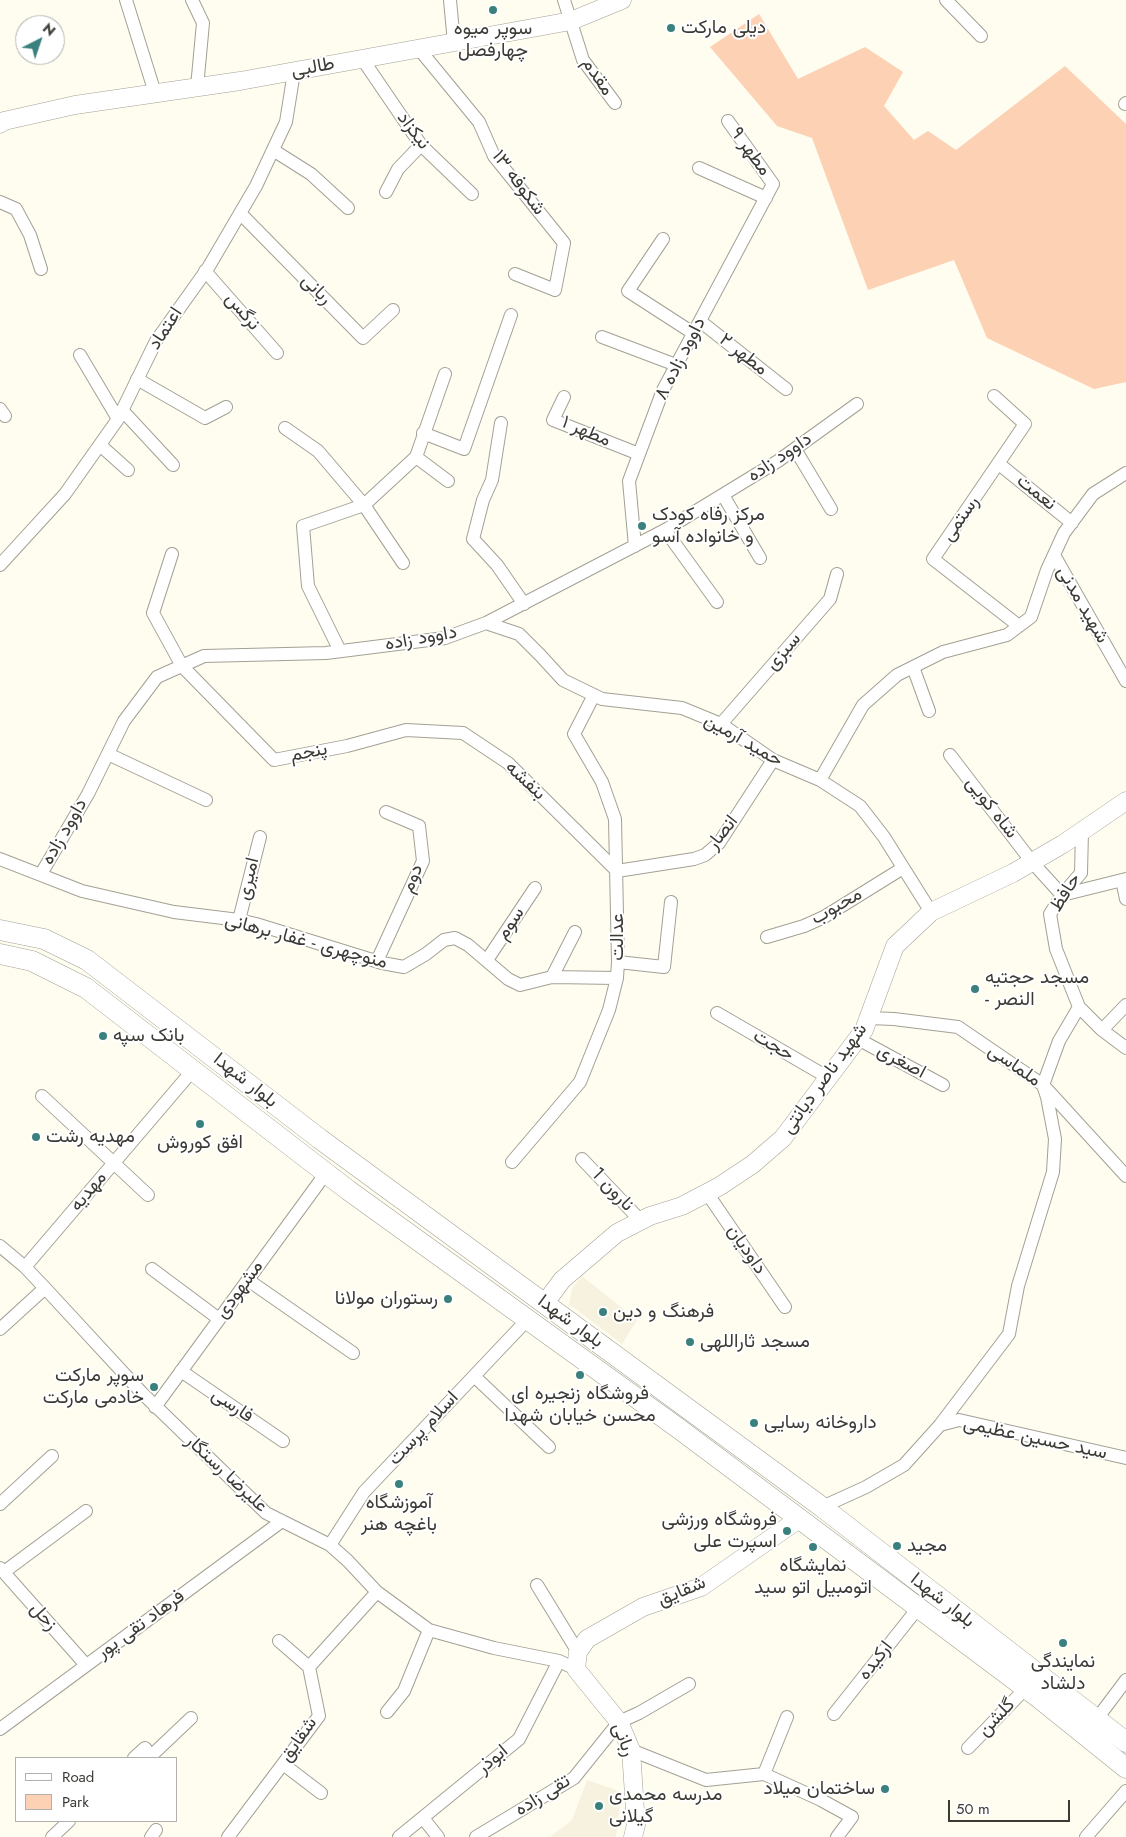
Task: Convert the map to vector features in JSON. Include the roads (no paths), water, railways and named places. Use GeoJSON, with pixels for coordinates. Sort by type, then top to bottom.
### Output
{"type":"FeatureCollection","features":[{"type":"Feature","properties":{"kind":"main road","name":"طالبی"},"geometry":{"type":"LineString","coordinates":[[0,124],[75,105],[294,72],[572,21],[622,0]]}},
{"type":"Feature","properties":{"kind":"main road","name":"شهید ناصر دیانتی"},"geometry":{"type":"LineString","coordinates":[[545,1303],[562,1280],[617,1233],[641,1220],[682,1206],[707,1193],[753,1164],[784,1138],[864,1030],[895,946],[931,912],[1013,873],[1082,831],[1126,801]]}},
{"type":"Feature","properties":{"kind":"main road","name":"بلوار شهدا"},"geometry":{"type":"LineString","coordinates":[[0,930],[44,939],[87,960],[320,1139],[822,1507],[1126,1742]]}},
{"type":"Feature","properties":{"kind":"main road","name":"بلوار شهدا"},"geometry":{"type":"LineString","coordinates":[[0,954],[32,961],[86,988],[326,1173],[678,1428],[1026,1688],[1126,1768]]}},
{"type":"Feature","properties":{"kind":"main road"},"geometry":{"type":"LineString","coordinates":[[193,1070],[206,1052]]}},
{"type":"Feature","properties":{"kind":"main road"},"geometry":{"type":"LineString","coordinates":[[800,1519],[822,1507]]}},
{"type":"Feature","properties":{"kind":"main road","name":"شقایق"},"geometry":{"type":"LineString","coordinates":[[577,1660],[588,1639],[643,1607],[701,1587],[800,1519]]}},
{"type":"Feature","properties":{"kind":"main road","name":"ربانی"},"geometry":{"type":"LineString","coordinates":[[577,1660],[619,1722],[631,1750],[633,1833]]}},
{"type":"Feature","properties":{"kind":"street"},"geometry":{"type":"LineString","coordinates":[[126,0],[155,93]]}},
{"type":"Feature","properties":{"kind":"street"},"geometry":{"type":"LineString","coordinates":[[192,0],[203,23],[197,87]]}},
{"type":"Feature","properties":{"kind":"street"},"geometry":{"type":"LineString","coordinates":[[450,0],[454,44]]}},
{"type":"Feature","properties":{"kind":"street","name":"مقدم"},"geometry":{"type":"LineString","coordinates":[[564,0],[583,60],[615,103]]}},
{"type":"Feature","properties":{"kind":"street"},"geometry":{"type":"LineString","coordinates":[[946,0],[981,36]]}},
{"type":"Feature","properties":{"kind":"street","name":"شکوفه ۱۳"},"geometry":{"type":"LineString","coordinates":[[419,49],[474,115],[494,156],[564,243],[555,290],[514,274]]}},
{"type":"Feature","properties":{"kind":"street","name":"نیکزاد"},"geometry":{"type":"LineString","coordinates":[[363,60],[421,145],[472,194]]}},
{"type":"Feature","properties":{"kind":"street","name":"اعتماد"},"geometry":{"type":"LineString","coordinates":[[0,564],[65,494],[120,414],[156,341],[205,271],[256,186],[286,122],[294,72]]}},
{"type":"Feature","properties":{"kind":"street","name":"مطهر ۹"},"geometry":{"type":"LineString","coordinates":[[728,121],[773,184]]}},
{"type":"Feature","properties":{"kind":"street"},"geometry":{"type":"LineString","coordinates":[[386,192],[398,169],[421,145]]}},
{"type":"Feature","properties":{"kind":"street"},"geometry":{"type":"LineString","coordinates":[[273,150],[311,174],[348,208]]}},
{"type":"Feature","properties":{"kind":"street"},"geometry":{"type":"LineString","coordinates":[[699,168],[766,198]]}},
{"type":"Feature","properties":{"kind":"street","name":"داوود زاده ۸"},"geometry":{"type":"LineString","coordinates":[[635,546],[629,481],[663,390],[773,184]]}},
{"type":"Feature","properties":{"kind":"street"},"geometry":{"type":"LineString","coordinates":[[0,202],[16,209],[30,235],[41,269]]}},
{"type":"Feature","properties":{"kind":"street","name":"ربانی"},"geometry":{"type":"LineString","coordinates":[[240,213],[363,338],[394,310]]}},
{"type":"Feature","properties":{"kind":"street"},"geometry":{"type":"LineString","coordinates":[[663,239],[628,291],[693,333]]}},
{"type":"Feature","properties":{"kind":"street","name":"نرگس"},"geometry":{"type":"LineString","coordinates":[[205,271],[277,353]]}},
{"type":"Feature","properties":{"kind":"street"},"geometry":{"type":"LineString","coordinates":[[423,433],[464,448],[512,315]]}},
{"type":"Feature","properties":{"kind":"street","name":"مطهر ۲"},"geometry":{"type":"LineString","coordinates":[[700,321],[786,388]]}},
{"type":"Feature","properties":{"kind":"street"},"geometry":{"type":"LineString","coordinates":[[602,336],[676,365]]}},
{"type":"Feature","properties":{"kind":"street"},"geometry":{"type":"LineString","coordinates":[[80,356],[120,414],[173,465]]}},
{"type":"Feature","properties":{"kind":"street"},"geometry":{"type":"LineString","coordinates":[[340,651],[308,586],[303,526],[364,505],[416,457],[445,374]]}},
{"type":"Feature","properties":{"kind":"street"},"geometry":{"type":"LineString","coordinates":[[137,379],[205,418],[226,407]]}},
{"type":"Feature","properties":{"kind":"street","name":"رستمی"},"geometry":{"type":"LineString","coordinates":[[994,396],[1025,424],[933,559],[1019,626]]}},
{"type":"Feature","properties":{"kind":"street","name":"مطهر ۱"},"geometry":{"type":"LineString","coordinates":[[564,397],[553,420],[639,454]]}},
{"type":"Feature","properties":{"kind":"street","name":"داوود زاده"},"geometry":{"type":"LineString","coordinates":[[41,874],[88,794],[124,721],[157,677],[204,656],[326,653],[445,638],[486,623],[665,530],[794,449],[857,404]]}},
{"type":"Feature","properties":{"kind":"street"},"geometry":{"type":"LineString","coordinates":[[501,423],[492,480],[483,500],[473,539],[497,565],[524,604]]}},
{"type":"Feature","properties":{"kind":"street"},"geometry":{"type":"LineString","coordinates":[[285,428],[318,452],[364,505],[403,563]]}},
{"type":"Feature","properties":{"kind":"street"},"geometry":{"type":"LineString","coordinates":[[100,445],[128,470]]}},
{"type":"Feature","properties":{"kind":"street"},"geometry":{"type":"LineString","coordinates":[[794,449],[831,509]]}},
{"type":"Feature","properties":{"kind":"street"},"geometry":{"type":"LineString","coordinates":[[416,457],[448,481]]}},
{"type":"Feature","properties":{"kind":"street","name":"نعمت"},"geometry":{"type":"LineString","coordinates":[[999,464],[1072,523]]}},
{"type":"Feature","properties":{"kind":"street"},"geometry":{"type":"LineString","coordinates":[[820,780],[863,705],[896,675],[943,652],[1007,635],[1031,617],[1047,570],[1064,533],[1093,494],[1126,473]]}},
{"type":"Feature","properties":{"kind":"street"},"geometry":{"type":"LineString","coordinates":[[723,495],[760,558]]}},
{"type":"Feature","properties":{"kind":"street"},"geometry":{"type":"LineString","coordinates":[[665,530],[716,602]]}},
{"type":"Feature","properties":{"kind":"street"},"geometry":{"type":"LineString","coordinates":[[172,554],[153,613],[182,666]]}},
{"type":"Feature","properties":{"kind":"street","name":"شهید مدنی"},"geometry":{"type":"LineString","coordinates":[[1054,555],[1126,681]]}},
{"type":"Feature","properties":{"kind":"street","name":"سبزی"},"geometry":{"type":"LineString","coordinates":[[721,724],[830,598],[837,574]]}},
{"type":"Feature","properties":{"kind":"street","name":"حمید آرمین"},"geometry":{"type":"LineString","coordinates":[[486,623],[519,634],[563,680],[602,699],[682,708],[721,724],[773,760],[820,780],[860,806],[884,837],[931,912]]}},
{"type":"Feature","properties":{"kind":"street","name":"پنجم"},"geometry":{"type":"LineString","coordinates":[[182,666],[274,760],[347,746],[406,730],[414,731]]}},
{"type":"Feature","properties":{"kind":"street"},"geometry":{"type":"LineString","coordinates":[[913,667],[929,711]]}},
{"type":"Feature","properties":{"kind":"street","name":"عدالت"},"geometry":{"type":"LineString","coordinates":[[512,1162],[580,1082],[610,1010],[617,978],[615,819],[602,782],[574,734],[594,695]]}},
{"type":"Feature","properties":{"kind":"street","name":"بنفشه"},"geometry":{"type":"LineString","coordinates":[[414,731],[462,733],[508,763],[617,871]]}},
{"type":"Feature","properties":{"kind":"street"},"geometry":{"type":"LineString","coordinates":[[108,754],[206,800]]}},
{"type":"Feature","properties":{"kind":"street","name":"شاه کویی"},"geometry":{"type":"LineString","coordinates":[[950,755],[1032,862],[1062,895]]}},
{"type":"Feature","properties":{"kind":"street","name":"انصار"},"geometry":{"type":"LineString","coordinates":[[617,871],[694,859],[705,855],[719,843],[773,760]]}},
{"type":"Feature","properties":{"kind":"street","name":"دوم"},"geometry":{"type":"LineString","coordinates":[[377,962],[423,861],[419,826],[386,812]]}},
{"type":"Feature","properties":{"kind":"street","name":"حافظ"},"geometry":{"type":"LineString","coordinates":[[1082,831],[1081,873],[1062,895],[1050,914],[1056,949],[1079,1007],[1102,1030],[1126,1048]]}},
{"type":"Feature","properties":{"kind":"street","name":"امیری"},"geometry":{"type":"LineString","coordinates":[[239,920],[260,837]]}},
{"type":"Feature","properties":{"kind":"street","name":"منوچهری - غفار برهانی"},"geometry":{"type":"LineString","coordinates":[[0,860],[90,893],[174,912],[239,920],[377,962],[404,967],[426,954],[444,940],[455,938],[468,945],[508,979],[520,985],[552,977]]}},
{"type":"Feature","properties":{"kind":"street","name":"محبوب"},"geometry":{"type":"LineString","coordinates":[[767,937],[824,918],[903,868]]}},
{"type":"Feature","properties":{"kind":"street"},"geometry":{"type":"LineString","coordinates":[[1062,895],[1124,879],[1126,899]]}},
{"type":"Feature","properties":{"kind":"street","name":"سوم"},"geometry":{"type":"LineString","coordinates":[[487,960],[535,888]]}},
{"type":"Feature","properties":{"kind":"street"},"geometry":{"type":"LineString","coordinates":[[618,962],[664,967],[671,902]]}},
{"type":"Feature","properties":{"kind":"street"},"geometry":{"type":"LineString","coordinates":[[575,932],[552,977],[617,978]]}},
{"type":"Feature","properties":{"kind":"street"},"geometry":{"type":"LineString","coordinates":[[1102,1030],[1126,1005]]}},
{"type":"Feature","properties":{"kind":"street"},"geometry":{"type":"LineString","coordinates":[[940,1424],[1009,1334],[1018,1286],[1053,1172],[1055,1139],[1043,1085],[1059,1041],[1079,1007]]}},
{"type":"Feature","properties":{"kind":"street","name":"حجت"},"geometry":{"type":"LineString","coordinates":[[717,1013],[829,1078]]}},
{"type":"Feature","properties":{"kind":"street","name":"ملماسی"},"geometry":{"type":"LineString","coordinates":[[868,1018],[894,1019],[958,1027],[1043,1085],[1126,1176]]}},
{"type":"Feature","properties":{"kind":"street","name":"اصغری"},"geometry":{"type":"LineString","coordinates":[[858,1039],[943,1085]]}},
{"type":"Feature","properties":{"kind":"street","name":"مهدیه"},"geometry":{"type":"LineString","coordinates":[[25,1267],[193,1070]]}},
{"type":"Feature","properties":{"kind":"street"},"geometry":{"type":"LineString","coordinates":[[42,1096],[148,1195]]}},
{"type":"Feature","properties":{"kind":"street","name":"نارون 1"},"geometry":{"type":"LineString","coordinates":[[582,1159],[641,1220]]}},
{"type":"Feature","properties":{"kind":"street","name":"مشهودی"},"geometry":{"type":"LineString","coordinates":[[155,1407],[326,1173]]}},
{"type":"Feature","properties":{"kind":"street","name":"داودیان"},"geometry":{"type":"LineString","coordinates":[[707,1193],[785,1307]]}},
{"type":"Feature","properties":{"kind":"street","name":"علیرضا رستگار"},"geometry":{"type":"LineString","coordinates":[[0,1246],[25,1267],[155,1407],[266,1513],[330,1545],[377,1592],[429,1630],[494,1648],[559,1661],[577,1660]]}},
{"type":"Feature","properties":{"kind":"street"},"geometry":{"type":"LineString","coordinates":[[152,1269],[219,1319]]}},
{"type":"Feature","properties":{"kind":"street"},"geometry":{"type":"LineString","coordinates":[[248,1280],[353,1353]]}},
{"type":"Feature","properties":{"kind":"street"},"geometry":{"type":"LineString","coordinates":[[0,1329],[45,1288]]}},
{"type":"Feature","properties":{"kind":"street","name":"اسلام پرست"},"geometry":{"type":"LineString","coordinates":[[330,1545],[364,1492],[528,1319]]}},
{"type":"Feature","properties":{"kind":"street","name":"فارسی"},"geometry":{"type":"LineString","coordinates":[[181,1372],[283,1441]]}},
{"type":"Feature","properties":{"kind":"street"},"geometry":{"type":"LineString","coordinates":[[474,1376],[549,1447]]}},
{"type":"Feature","properties":{"kind":"street","name":"سید حسین عظیمی"},"geometry":{"type":"LineString","coordinates":[[822,1507],[866,1487],[904,1465],[940,1424],[958,1420],[1126,1458]]}},
{"type":"Feature","properties":{"kind":"street"},"geometry":{"type":"LineString","coordinates":[[0,1504],[52,1456]]}},
{"type":"Feature","properties":{"kind":"street"},"geometry":{"type":"LineString","coordinates":[[2,1570],[86,1511]]}},
{"type":"Feature","properties":{"kind":"street","name":"فرهاد تقی پور"},"geometry":{"type":"LineString","coordinates":[[0,1729],[282,1521]]}},
{"type":"Feature","properties":{"kind":"street","name":"زحل"},"geometry":{"type":"LineString","coordinates":[[2,1570],[86,1665]]}},
{"type":"Feature","properties":{"kind":"street"},"geometry":{"type":"LineString","coordinates":[[537,1585],[577,1660]]}},
{"type":"Feature","properties":{"kind":"street"},"geometry":{"type":"LineString","coordinates":[[279,1641],[309,1667],[377,1592]]}},
{"type":"Feature","properties":{"kind":"street","name":"ارکیده"},"geometry":{"type":"LineString","coordinates":[[834,1714],[918,1608]]}},
{"type":"Feature","properties":{"kind":"street"},"geometry":{"type":"LineString","coordinates":[[387,1712],[404,1692],[429,1630]]}},
{"type":"Feature","properties":{"kind":"street","name":"ابوذر"},"geometry":{"type":"LineString","coordinates":[[399,1837],[519,1739],[559,1661]]}},
{"type":"Feature","properties":{"kind":"street","name":"شقایق"},"geometry":{"type":"LineString","coordinates":[[228,1837],[319,1716],[309,1667]]}},
{"type":"Feature","properties":{"kind":"street"},"geometry":{"type":"LineString","coordinates":[[1096,1720],[1126,1680]]}},
{"type":"Feature","properties":{"kind":"street"},"geometry":{"type":"LineString","coordinates":[[619,1722],[688,1684]]}},
{"type":"Feature","properties":{"kind":"street","name":"گلشن"},"geometry":{"type":"LineString","coordinates":[[968,1748],[1026,1688]]}},
{"type":"Feature","properties":{"kind":"street"},"geometry":{"type":"LineString","coordinates":[[764,1774],[787,1717]]}},
{"type":"Feature","properties":{"kind":"street"},"geometry":{"type":"LineString","coordinates":[[135,1757],[145,1748],[152,1756],[191,1718]]}},
{"type":"Feature","properties":{"kind":"street","name":"تقی زاده"},"geometry":{"type":"LineString","coordinates":[[476,1837],[574,1778],[619,1722]]}},
{"type":"Feature","properties":{"kind":"street"},"geometry":{"type":"LineString","coordinates":[[631,1750],[706,1780],[764,1774],[821,1800],[852,1817],[836,1837]]}},
{"type":"Feature","properties":{"kind":"street"},"geometry":{"type":"LineString","coordinates":[[283,1764],[321,1793]]}},
{"type":"Feature","properties":{"kind":"street"},"geometry":{"type":"LineString","coordinates":[[1089,1836],[1126,1791]]}},
{"type":"Feature","properties":{"kind":"street"},"geometry":{"type":"LineString","coordinates":[[423,1818],[438,1837]]}},
{"type":"Feature","properties":{"kind":"street"},"geometry":{"type":"LineString","coordinates":[[52,1837],[68,1822]]}},
{"type":"Feature","properties":{"kind":"place","name":"سوپر میوه چهارفصل"},"geometry":{"type":"Point","coordinates":[493,10]}},
{"type":"Feature","properties":{"kind":"place","name":"دیلی مارکت"},"geometry":{"type":"Point","coordinates":[671,28]}},
{"type":"Feature","properties":{"kind":"place","name":"مرکز رفاه کودک و خانواده آسو"},"geometry":{"type":"Point","coordinates":[642,526]}},
{"type":"Feature","properties":{"kind":"place","name":"مسجد حجتیه - النصر"},"geometry":{"type":"Point","coordinates":[975,989]}},
{"type":"Feature","properties":{"kind":"place","name":"بانک سپه"},"geometry":{"type":"Point","coordinates":[103,1036]}},
{"type":"Feature","properties":{"kind":"place","name":"افق کوروش"},"geometry":{"type":"Point","coordinates":[200,1124]}},
{"type":"Feature","properties":{"kind":"place","name":"مهدیه رشت"},"geometry":{"type":"Point","coordinates":[36,1137]}},
{"type":"Feature","properties":{"kind":"place","name":"رستوران مولانا"},"geometry":{"type":"Point","coordinates":[448,1299]}},
{"type":"Feature","properties":{"kind":"place","name":"فرهنگ و دین"},"geometry":{"type":"Point","coordinates":[603,1312]}},
{"type":"Feature","properties":{"kind":"place","name":"مسجد ثاراللهی"},"geometry":{"type":"Point","coordinates":[690,1342]}},
{"type":"Feature","properties":{"kind":"place","name":"فروشگاه زنجیره ای محسن خیابان شهدا"},"geometry":{"type":"Point","coordinates":[580,1375]}},
{"type":"Feature","properties":{"kind":"place","name":"سوپر مارکت خادمی مارکت"},"geometry":{"type":"Point","coordinates":[154,1387]}},
{"type":"Feature","properties":{"kind":"place","name":"داروخانه رسایی"},"geometry":{"type":"Point","coordinates":[754,1423]}},
{"type":"Feature","properties":{"kind":"place","name":"آموزشگاه باغچه هنر"},"geometry":{"type":"Point","coordinates":[399,1484]}},
{"type":"Feature","properties":{"kind":"place","name":"فروشگاه ورزشی اسپرت علی"},"geometry":{"type":"Point","coordinates":[787,1531]}},
{"type":"Feature","properties":{"kind":"place","name":"مجید"},"geometry":{"type":"Point","coordinates":[897,1546]}},
{"type":"Feature","properties":{"kind":"place","name":"نمایشگاه اتومبیل اتو سید"},"geometry":{"type":"Point","coordinates":[813,1547]}},
{"type":"Feature","properties":{"kind":"place","name":"نمایندگی دلشاد"},"geometry":{"type":"Point","coordinates":[1063,1643]}},
{"type":"Feature","properties":{"kind":"place","name":"ساختمان میلاد"},"geometry":{"type":"Point","coordinates":[885,1789]}},
{"type":"Feature","properties":{"kind":"place","name":"مدرسه محمدی گیلانی"},"geometry":{"type":"Point","coordinates":[599,1806]}}]}
